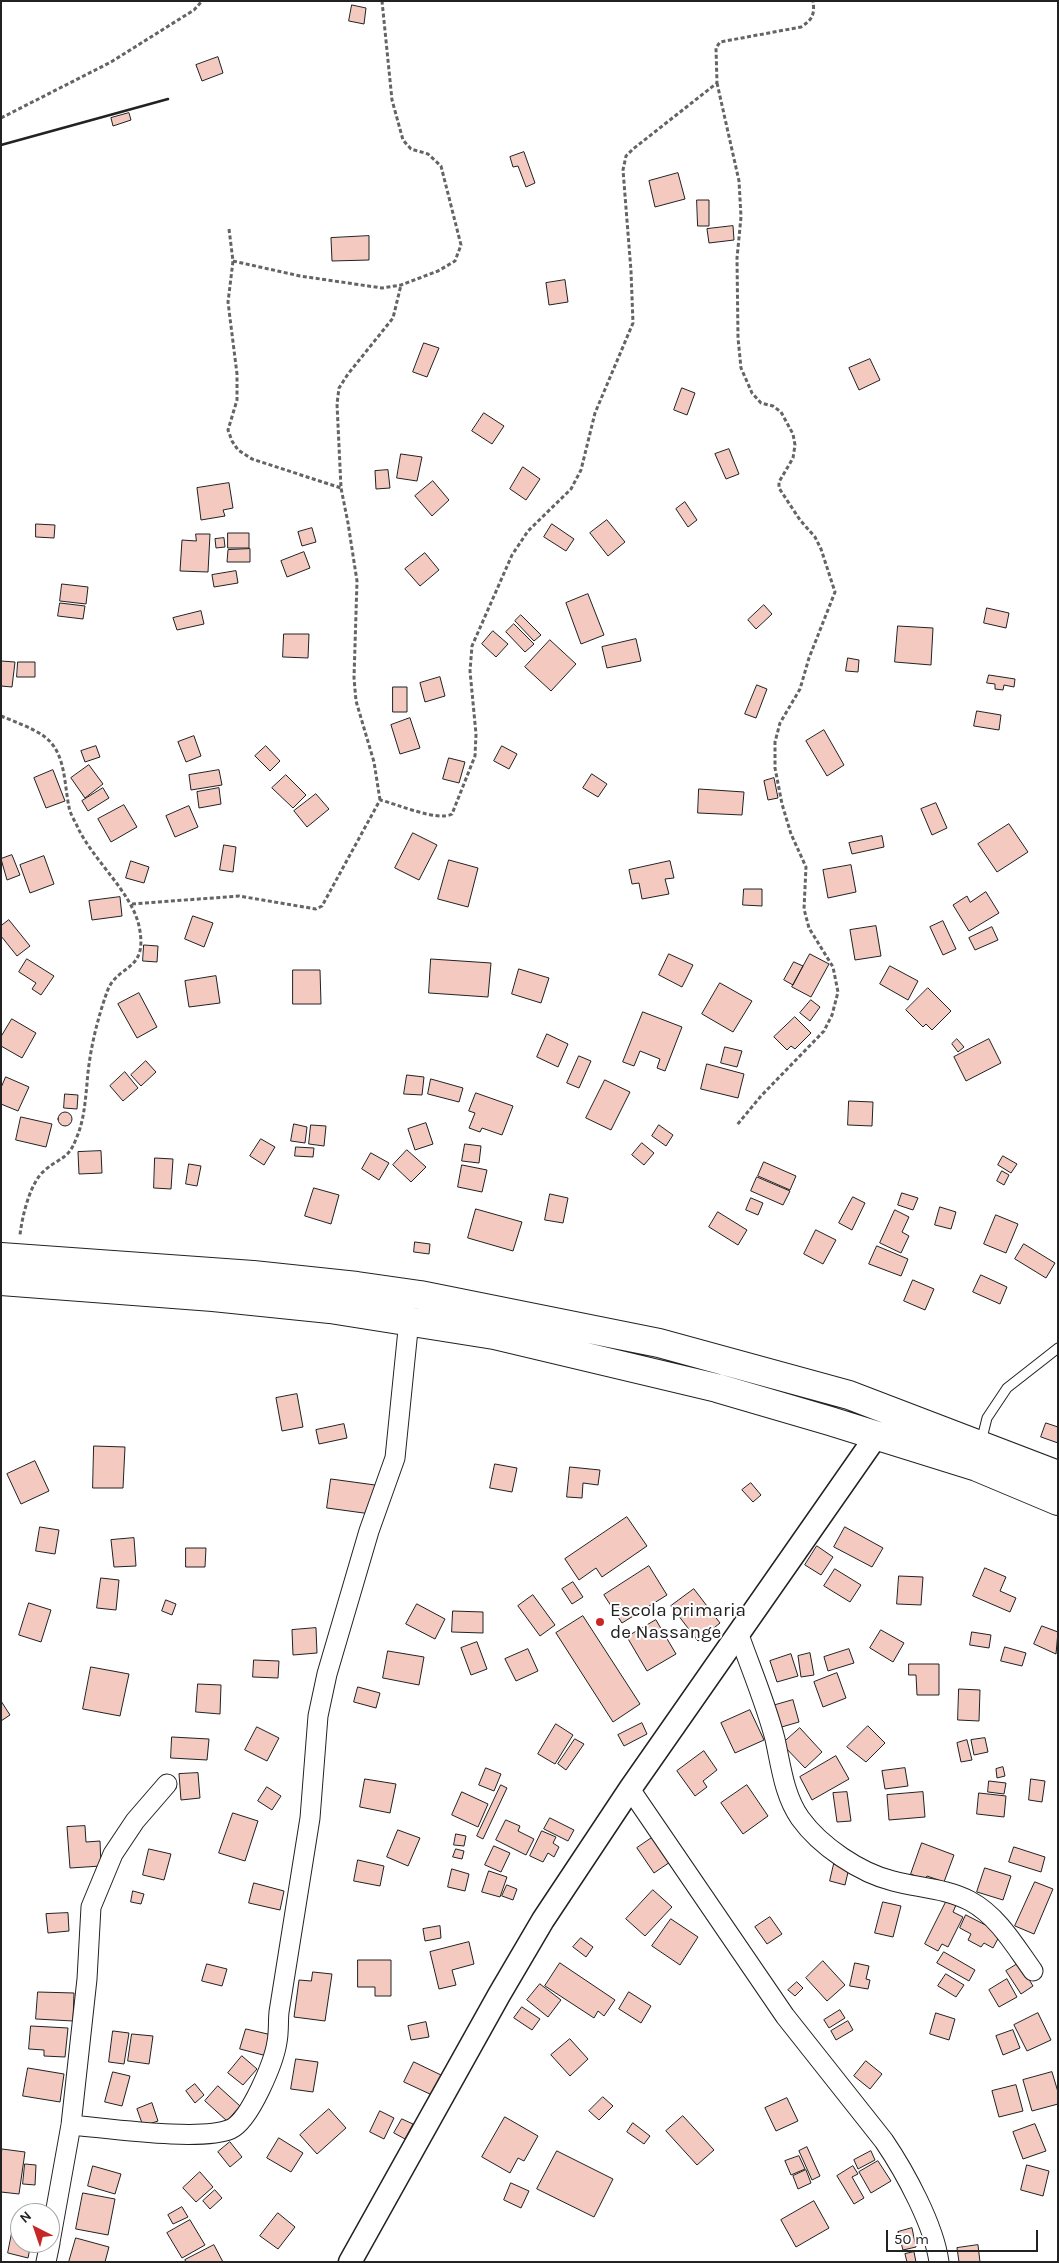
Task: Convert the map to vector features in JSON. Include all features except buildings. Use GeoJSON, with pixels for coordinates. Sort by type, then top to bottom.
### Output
{"type":"FeatureCollection","features":[{"type":"Feature","properties":{"kind":"highway"},"geometry":{"type":"LineString","coordinates":[[9,1258],[253,1275],[420,1295],[659,1343],[849,1396],[896,1415],[981,1444],[1058,1475]]}},
{"type":"Feature","properties":{"kind":"highway"},"geometry":{"type":"LineString","coordinates":[[1,1280],[213,1297],[410,1320],[494,1335],[717,1388],[877,1435],[977,1467],[1058,1501]]}},
{"type":"Feature","properties":{"kind":"street"},"geometry":{"type":"LineString","coordinates":[[71,2125],[166,2133],[213,2133],[233,2128],[266,2080],[277,2043],[279,2012],[310,1818],[318,1716],[328,1674],[367,1540],[395,1458],[410,1320]]}},
{"type":"Feature","properties":{"kind":"street"},"geometry":{"type":"LineString","coordinates":[[350,2262],[543,1920],[630,1789],[877,1435]]}},
{"type":"Feature","properties":{"kind":"street"},"geometry":{"type":"LineString","coordinates":[[739,1635],[775,1738],[787,1794],[799,1817],[816,1838],[834,1853],[880,1877],[949,1892],[972,1902],[1003,1930],[1033,1971]]}},
{"type":"Feature","properties":{"kind":"street"},"geometry":{"type":"LineString","coordinates":[[57,2203],[71,2125],[87,1979],[91,1907],[114,1854],[135,1821],[167,1784]]}},
{"type":"Feature","properties":{"kind":"street"},"geometry":{"type":"LineString","coordinates":[[630,1789],[785,2016],[897,2160],[923,2214],[938,2252],[939,2262]]}},
{"type":"Feature","properties":{"kind":"lane"},"geometry":{"type":"LineString","coordinates":[[981,1444],[987,1418],[1007,1388],[1058,1348]]}},
{"type":"Feature","properties":{"kind":"path"},"geometry":{"type":"LineString","coordinates":[[1,118],[111,62],[194,10],[202,1]]}},
{"type":"Feature","properties":{"kind":"path"},"geometry":{"type":"LineString","coordinates":[[233,261],[300,276],[382,288],[401,285],[438,271],[455,261],[462,245],[441,166],[428,154],[411,149],[403,140],[392,100],[382,1]]}},
{"type":"Feature","properties":{"kind":"path"},"geometry":{"type":"LineString","coordinates":[[737,1126],[762,1096],[824,1031],[832,1015],[838,992],[833,967],[809,928],[804,909],[806,867],[791,834],[782,804],[775,768],[775,742],[780,723],[800,689],[809,658],[835,592],[835,586],[815,537],[800,520],[779,488],[780,482],[793,458],[795,445],[793,434],[781,412],[773,406],[761,403],[752,393],[741,368],[738,338],[737,258],[741,218],[739,181],[717,83],[716,48],[720,42],[801,27],[811,20],[814,11],[813,1]]}},
{"type":"Feature","properties":{"kind":"path"},"geometry":{"type":"LineString","coordinates":[[380,800],[436,816],[446,817],[452,814],[475,756],[476,734],[470,671],[472,646],[512,555],[528,531],[571,489],[581,470],[595,413],[632,323],[632,271],[622,170],[626,156],[633,148],[717,83]]}},
{"type":"Feature","properties":{"kind":"path"},"geometry":{"type":"LineString","coordinates":[[229,229],[233,261],[228,302],[237,374],[237,400],[228,430],[232,441],[238,450],[252,459],[341,488]]}},
{"type":"Feature","properties":{"kind":"path"},"geometry":{"type":"LineString","coordinates":[[132,904],[239,896],[316,909],[322,906],[380,800],[374,762],[356,701],[354,678],[356,581],[341,488],[337,404],[339,388],[394,318],[401,285]]}},
{"type":"Feature","properties":{"kind":"path"},"geometry":{"type":"LineString","coordinates":[[1,716],[44,737],[55,747],[62,766],[69,809],[85,842],[132,904],[139,927],[140,952],[135,964],[116,977],[107,990],[90,1057],[86,1104],[76,1139],[67,1156],[44,1170],[30,1194],[9,1258]]}},
{"type":"Feature","properties":{"kind":"wall"},"geometry":{"type":"LineString","coordinates":[[1,145],[168,99]]}},
{"type":"Feature","properties":{"kind":"place","name":"Escola primaria de Nassange"},"geometry":{"type":"Point","coordinates":[600,1622]}}]}
